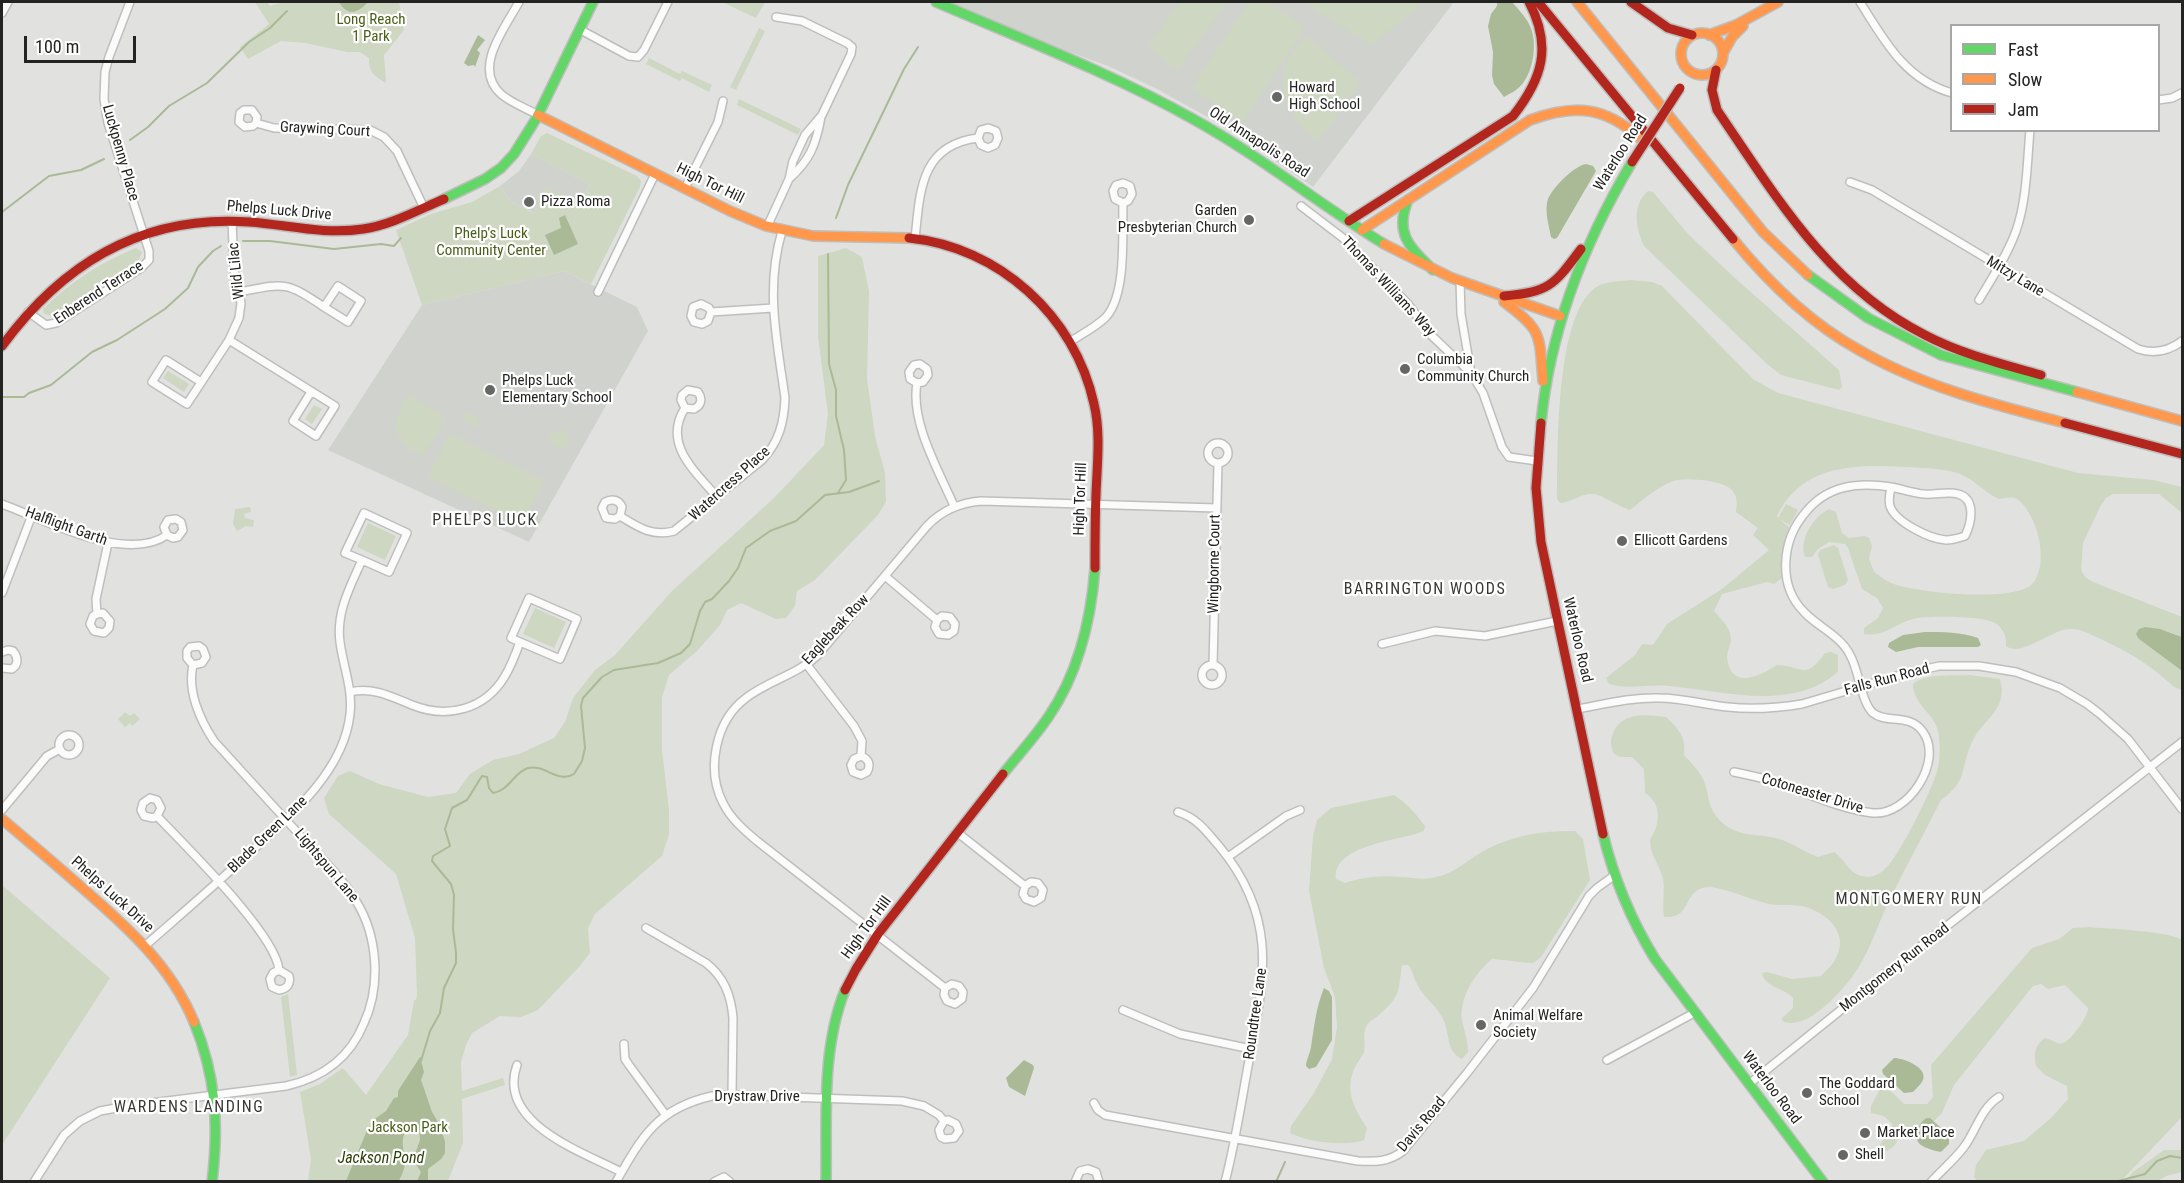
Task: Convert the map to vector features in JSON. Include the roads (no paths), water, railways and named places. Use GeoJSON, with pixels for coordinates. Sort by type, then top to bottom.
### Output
{"type":"FeatureCollection","features":[{"type":"Feature","properties":{"kind":"main road","name":"Phelps Luck Drive"},"geometry":{"type":"LineString","coordinates":[[2,346],[28,312],[58,282],[100,254],[144,235],[190,224],[232,221],[263,223],[311,231],[349,231],[382,224],[424,208],[477,183],[501,168],[516,152],[538,115],[593,2]]}},
{"type":"Feature","properties":{"kind":"main road","name":"Old Annapolis Road"},"geometry":{"type":"LineString","coordinates":[[936,2],[1115,80],[1192,118],[1246,150],[1362,230],[1433,270],[1498,297],[1560,316]]}},
{"type":"Feature","properties":{"kind":"main road"},"geometry":{"type":"LineString","coordinates":[[1349,221],[1513,116],[1522,106],[1536,84],[1543,47],[1537,18],[1529,2]]}},
{"type":"Feature","properties":{"kind":"main road"},"geometry":{"type":"LineString","coordinates":[[1538,2],[1692,191],[1770,281],[1827,329],[1866,354],[1897,370],[1953,392],[2182,454]]}},
{"type":"Feature","properties":{"kind":"main road"},"geometry":{"type":"LineString","coordinates":[[1577,2],[1763,232],[1785,255],[1841,301],[1905,339],[1941,354],[2167,417]]}},
{"type":"Feature","properties":{"kind":"main road"},"geometry":{"type":"LineString","coordinates":[[1631,2],[1668,28],[1692,35],[1700,33],[1709,35],[1720,41],[1723,53]]}},
{"type":"Feature","properties":{"kind":"main road"},"geometry":{"type":"LineString","coordinates":[[1709,35],[1748,21],[1778,2]]}},
{"type":"Feature","properties":{"kind":"main road"},"geometry":{"type":"LineString","coordinates":[[1748,21],[1732,37],[1711,83],[1717,110],[1801,233],[1842,279],[1893,317],[1923,335],[1958,350],[2067,382],[2182,422]]}},
{"type":"Feature","properties":{"kind":"main road"},"geometry":{"type":"LineString","coordinates":[[1692,35],[1684,44],[1681,53],[1683,62],[1690,72],[1703,75],[1716,70]]}},
{"type":"Feature","properties":{"kind":"main road","name":"Waterloo Road"},"geometry":{"type":"LineString","coordinates":[[1690,72],[1604,208],[1588,240],[1560,316],[1544,392],[1537,461],[1537,514],[1557,621],[1578,709],[1595,797],[1624,901],[1649,949],[1694,1013],[1823,1182]]}},
{"type":"Feature","properties":{"kind":"main road"},"geometry":{"type":"LineString","coordinates":[[1362,230],[1530,120],[1563,109],[1596,112],[1623,123],[1692,191]]}},
{"type":"Feature","properties":{"kind":"main road","name":"High Tor Hill"},"geometry":{"type":"LineString","coordinates":[[538,115],[727,210],[782,231],[822,236],[915,239],[962,250],[982,258],[1031,291],[1044,305],[1071,341],[1089,385],[1094,404],[1097,434],[1096,504],[1090,614],[1084,638],[1070,678],[1049,716],[878,934],[855,970],[839,1005],[831,1043],[826,1182]]}},
{"type":"Feature","properties":{"kind":"main road"},"geometry":{"type":"LineString","coordinates":[[1409,199],[1404,208],[1402,231],[1406,240],[1433,270]]}},
{"type":"Feature","properties":{"kind":"main road"},"geometry":{"type":"LineString","coordinates":[[1498,297],[1532,295],[1546,291],[1559,279],[1588,240]]}},
{"type":"Feature","properties":{"kind":"main road"},"geometry":{"type":"LineString","coordinates":[[1498,297],[1530,321],[1534,327],[1539,344],[1544,392]]}},
{"type":"Feature","properties":{"kind":"main road","name":"Phelps Luck Drive"},"geometry":{"type":"LineString","coordinates":[[2,819],[127,926],[147,945],[171,977],[192,1015],[207,1056],[215,1094],[217,1141],[212,1182]]}},
{"type":"Feature","properties":{"kind":"street"},"geometry":{"type":"LineString","coordinates":[[2,13],[8,2]]}},
{"type":"Feature","properties":{"kind":"street","name":"Luckpenny Place"},"geometry":{"type":"LineString","coordinates":[[130,2],[109,57],[105,72],[104,99],[108,123],[144,235]]}},
{"type":"Feature","properties":{"kind":"street"},"geometry":{"type":"LineString","coordinates":[[519,2],[492,53],[489,73],[492,82],[503,96],[538,115]]}},
{"type":"Feature","properties":{"kind":"street"},"geometry":{"type":"LineString","coordinates":[[579,30],[629,56],[638,57],[644,50],[668,2]]}},
{"type":"Feature","properties":{"kind":"street"},"geometry":{"type":"LineString","coordinates":[[1860,2],[1898,60],[1920,80],[1950,92]]}},
{"type":"Feature","properties":{"kind":"street"},"geometry":{"type":"LineString","coordinates":[[776,17],[802,21],[852,47],[822,115],[818,139],[804,165],[789,179]]}},
{"type":"Feature","properties":{"kind":"street"},"geometry":{"type":"LineString","coordinates":[[2160,100],[2172,98],[2182,93]]}},
{"type":"Feature","properties":{"kind":"street"},"geometry":{"type":"LineString","coordinates":[[685,188],[718,122],[723,101]]}},
{"type":"Feature","properties":{"kind":"street"},"geometry":{"type":"LineString","coordinates":[[767,226],[789,179],[793,161],[805,135],[822,115]]}},
{"type":"Feature","properties":{"kind":"street","name":"Graywing Court"},"geometry":{"type":"LineString","coordinates":[[256,123],[274,128],[362,129],[377,133],[391,143],[397,151],[424,208]]}},
{"type":"Feature","properties":{"kind":"street"},"geometry":{"type":"LineString","coordinates":[[1978,300],[2012,242],[2019,219],[2030,132]]}},
{"type":"Feature","properties":{"kind":"street"},"geometry":{"type":"LineString","coordinates":[[915,239],[922,182],[931,164],[937,156],[952,145],[967,139],[978,138]]}},
{"type":"Feature","properties":{"kind":"street"},"geometry":{"type":"LineString","coordinates":[[598,292],[655,174]]}},
{"type":"Feature","properties":{"kind":"street","name":"Mitzy Lane"},"geometry":{"type":"LineString","coordinates":[[1850,182],[1872,190],[2138,349],[2146,352],[2164,351],[2182,341]]}},
{"type":"Feature","properties":{"kind":"street"},"geometry":{"type":"LineString","coordinates":[[1071,341],[1106,317],[1116,301],[1120,282],[1123,202]]}},
{"type":"Feature","properties":{"kind":"street","name":"Thomas Williams Way"},"geometry":{"type":"LineString","coordinates":[[1301,206],[1343,238],[1408,304],[1431,335],[1471,373]]}},
{"type":"Feature","properties":{"kind":"street","name":"Wild Lilac"},"geometry":{"type":"LineString","coordinates":[[201,382],[166,360],[152,382],[187,404],[229,340],[239,318],[241,303],[234,270],[232,221]]}},
{"type":"Feature","properties":{"kind":"street","name":"Watercress Place"},"geometry":{"type":"LineString","coordinates":[[620,516],[643,530],[667,533],[682,526],[771,450],[784,421],[785,398],[773,308],[774,264],[782,231]]}},
{"type":"Feature","properties":{"kind":"street","name":"Enberend Terrace"},"geometry":{"type":"LineString","coordinates":[[28,312],[46,325],[56,323],[146,265],[149,250],[144,235]]}},
{"type":"Feature","properties":{"kind":"street"},"geometry":{"type":"LineString","coordinates":[[1460,281],[1461,314],[1471,373],[1483,393],[1506,453],[1514,458],[1537,461]]}},
{"type":"Feature","properties":{"kind":"street"},"geometry":{"type":"LineString","coordinates":[[239,292],[272,285],[284,285],[298,290],[324,307],[348,322],[361,301],[338,286],[324,307]]}},
{"type":"Feature","properties":{"kind":"street"},"geometry":{"type":"LineString","coordinates":[[711,312],[773,308]]}},
{"type":"Feature","properties":{"kind":"street"},"geometry":{"type":"LineString","coordinates":[[229,340],[312,392],[334,406],[316,436],[293,421],[312,392]]}},
{"type":"Feature","properties":{"kind":"street"},"geometry":{"type":"LineString","coordinates":[[917,383],[915,401],[921,424],[954,506]]}},
{"type":"Feature","properties":{"kind":"street"},"geometry":{"type":"LineString","coordinates":[[685,408],[678,425],[678,442],[681,451],[717,497]]}},
{"type":"Feature","properties":{"kind":"street","name":"Wingborne Court"},"geometry":{"type":"LineString","coordinates":[[1213,665],[1218,463]]}},
{"type":"Feature","properties":{"kind":"street"},"geometry":{"type":"LineString","coordinates":[[1862,687],[1846,647],[1802,611],[1793,596],[1786,577],[1786,553],[1793,530],[1807,509],[1826,495],[1847,485],[1874,484],[1891,487],[1923,494],[1956,493],[1964,497],[1970,507],[1970,527],[1965,536],[1949,540],[1934,538],[1900,518],[1890,506],[1891,487]]}},
{"type":"Feature","properties":{"kind":"street","name":"Eaglebeak Row"},"geometry":{"type":"LineString","coordinates":[[945,988],[734,820],[722,802],[715,781],[717,744],[721,731],[735,709],[745,699],[807,665],[934,519],[954,506],[981,501],[1217,508]]}},
{"type":"Feature","properties":{"kind":"street","name":"Halflight Garth"},"geometry":{"type":"LineString","coordinates":[[2,504],[108,543],[143,544],[161,539],[166,535]]}},
{"type":"Feature","properties":{"kind":"street"},"geometry":{"type":"LineString","coordinates":[[363,513],[407,532],[388,572],[362,560],[345,553],[363,513]]}},
{"type":"Feature","properties":{"kind":"street"},"geometry":{"type":"LineString","coordinates":[[2,593],[32,515]]}},
{"type":"Feature","properties":{"kind":"street"},"geometry":{"type":"LineString","coordinates":[[97,614],[96,599],[108,543]]}},
{"type":"Feature","properties":{"kind":"street","name":"Blade Green Lane"},"geometry":{"type":"LineString","coordinates":[[147,945],[313,792],[336,755],[348,726],[350,692],[340,643],[340,615],[342,605],[362,560]]}},
{"type":"Feature","properties":{"kind":"street"},"geometry":{"type":"LineString","coordinates":[[885,576],[937,620]]}},
{"type":"Feature","properties":{"kind":"street"},"geometry":{"type":"LineString","coordinates":[[529,598],[577,619],[560,659],[520,642],[512,639],[529,598]]}},
{"type":"Feature","properties":{"kind":"street"},"geometry":{"type":"LineString","coordinates":[[1382,644],[1435,631],[1485,636],[1557,621]]}},
{"type":"Feature","properties":{"kind":"street"},"geometry":{"type":"LineString","coordinates":[[350,692],[361,689],[382,692],[432,712],[466,709],[486,698],[496,689],[506,675],[520,642]]}},
{"type":"Feature","properties":{"kind":"street"},"geometry":{"type":"LineString","coordinates":[[2,652],[13,651],[17,664],[12,669],[2,668]]}},
{"type":"Feature","properties":{"kind":"street","name":"Lightspun Lane"},"geometry":{"type":"LineString","coordinates":[[34,1182],[64,1135],[88,1116],[110,1109],[298,1083],[323,1072],[344,1056],[353,1045],[368,1016],[375,971],[367,923],[356,900],[214,741],[205,728],[196,704],[191,673],[193,665]]}},
{"type":"Feature","properties":{"kind":"street"},"geometry":{"type":"LineString","coordinates":[[807,665],[854,726],[862,741],[861,756]]}},
{"type":"Feature","properties":{"kind":"street","name":"Falls Run Road"},"geometry":{"type":"LineString","coordinates":[[1578,709],[1624,700],[1660,698],[1726,707],[1766,709],[1802,704],[1900,675],[1940,666],[1979,666],[2016,672],[2060,688],[2087,704],[2128,740],[2182,809]]}},
{"type":"Feature","properties":{"kind":"street","name":"Cotoneaster Drive"},"geometry":{"type":"LineString","coordinates":[[1734,772],[1770,781],[1860,811],[1890,812],[1901,805],[1911,797],[1922,777],[1928,758],[1927,740],[1923,731],[1912,723],[1873,713],[1868,708],[1862,687]]}},
{"type":"Feature","properties":{"kind":"street","name":"Montgomery Run Road"},"geometry":{"type":"LineString","coordinates":[[1749,1084],[2182,742]]}},
{"type":"Feature","properties":{"kind":"street"},"geometry":{"type":"LineString","coordinates":[[2,810],[47,756],[52,751],[60,749]]}},
{"type":"Feature","properties":{"kind":"street"},"geometry":{"type":"LineString","coordinates":[[1228,857],[1286,816],[1300,810]]}},
{"type":"Feature","properties":{"kind":"street","name":"Roundtree Lane"},"geometry":{"type":"LineString","coordinates":[[1178,812],[1194,818],[1228,857],[1251,899],[1262,938],[1262,992],[1225,1182]]}},
{"type":"Feature","properties":{"kind":"street"},"geometry":{"type":"LineString","coordinates":[[158,816],[250,918],[268,942],[279,962],[279,970]]}},
{"type":"Feature","properties":{"kind":"street"},"geometry":{"type":"LineString","coordinates":[[958,833],[1025,886]]}},
{"type":"Feature","properties":{"kind":"street","name":"Davis Road"},"geometry":{"type":"LineString","coordinates":[[1094,1104],[1105,1115],[1235,1140],[1358,1161],[1376,1162],[1396,1156],[1403,1151],[1467,1073],[1533,988],[1589,896],[1615,875]]}},
{"type":"Feature","properties":{"kind":"street"},"geometry":{"type":"LineString","coordinates":[[646,928],[706,963],[713,968],[725,984],[732,1005],[733,1018],[732,1095]]}},
{"type":"Feature","properties":{"kind":"street"},"geometry":{"type":"LineString","coordinates":[[1123,1010],[1180,1034],[1251,1049]]}},
{"type":"Feature","properties":{"kind":"street"},"geometry":{"type":"LineString","coordinates":[[1607,1060],[1694,1013]]}},
{"type":"Feature","properties":{"kind":"street"},"geometry":{"type":"LineString","coordinates":[[624,1044],[625,1059],[665,1114]]}},
{"type":"Feature","properties":{"kind":"street"},"geometry":{"type":"LineString","coordinates":[[518,1065],[514,1074],[514,1089],[518,1102],[528,1118],[548,1134],[621,1172]]}},
{"type":"Feature","properties":{"kind":"street","name":"Drystraw Drive"},"geometry":{"type":"LineString","coordinates":[[616,1182],[642,1140],[665,1114],[698,1099],[732,1095],[884,1100],[914,1103],[932,1111],[944,1121]]}},
{"type":"Feature","properties":{"kind":"street"},"geometry":{"type":"LineString","coordinates":[[1931,1182],[1964,1147],[1986,1110],[2000,1097]]}},
{"type":"Feature","properties":{"kind":"street"},"geometry":{"type":"LineString","coordinates":[[1075,1182],[1076,1175],[1088,1169],[1097,1173],[1099,1182]]}},
{"type":"Feature","properties":{"kind":"street"},"geometry":{"type":"LineString","coordinates":[[714,1182],[724,1177],[730,1182]]}},
{"type":"Feature","properties":{"kind":"water"},"geometry":{"type":"Polygon","coordinates":[[[339,2],[368,2],[361,9],[353,12],[346,10],[339,2]]]}},
{"type":"Feature","properties":{"kind":"water"},"geometry":{"type":"Polygon","coordinates":[[[1497,2],[1512,2],[1532,31],[1534,46],[1527,77],[1519,88],[1504,97],[1494,84],[1493,52],[1488,26],[1497,2]]]}},
{"type":"Feature","properties":{"kind":"water"},"geometry":{"type":"Polygon","coordinates":[[[478,35],[485,40],[477,50],[480,53],[475,67],[474,65],[468,66],[464,63],[478,35]]]}},
{"type":"Feature","properties":{"kind":"water"},"geometry":{"type":"Polygon","coordinates":[[[1586,164],[1593,166],[1596,171],[1557,238],[1554,239],[1551,237],[1547,218],[1548,199],[1564,178],[1586,164]]]}},
{"type":"Feature","properties":{"kind":"water"},"geometry":{"type":"Polygon","coordinates":[[[565,215],[578,244],[554,255],[545,235],[561,228],[559,218],[565,215]]]}},
{"type":"Feature","properties":{"kind":"water"},"geometry":{"type":"Polygon","coordinates":[[[2145,627],[2160,629],[2182,637],[2182,671],[2139,639],[2136,634],[2139,629],[2145,627]]]}},
{"type":"Feature","properties":{"kind":"water"},"geometry":{"type":"Polygon","coordinates":[[[1925,632],[1972,636],[1978,638],[1981,645],[1978,647],[1918,647],[1896,652],[1888,647],[1889,643],[1903,635],[1925,632]]]}},
{"type":"Feature","properties":{"kind":"water"},"geometry":{"type":"Polygon","coordinates":[[[1324,988],[1332,997],[1332,1040],[1316,1067],[1309,1069],[1306,1064],[1324,988]]]}},
{"type":"Feature","properties":{"kind":"water","name":"Jackson Pond"},"geometry":{"type":"Polygon","coordinates":[[[420,1057],[424,1072],[421,1080],[432,1112],[440,1125],[445,1142],[445,1153],[428,1169],[428,1181],[417,1181],[421,1172],[413,1160],[420,1140],[419,1127],[411,1125],[403,1138],[405,1165],[399,1181],[346,1181],[368,1128],[386,1111],[394,1098],[398,1097],[398,1091],[420,1057]]]}},
{"type":"Feature","properties":{"kind":"water"},"geometry":{"type":"Polygon","coordinates":[[[1894,1058],[1908,1062],[1922,1071],[1923,1080],[1913,1092],[1904,1093],[1883,1074],[1882,1070],[1894,1058]]]}},
{"type":"Feature","properties":{"kind":"water"},"geometry":{"type":"Polygon","coordinates":[[[1024,1060],[1034,1068],[1025,1096],[1009,1087],[1006,1078],[1024,1060]]]}},
{"type":"Feature","properties":{"kind":"water"},"geometry":{"type":"Polygon","coordinates":[[[1927,1118],[1930,1118],[1949,1135],[1949,1144],[1941,1152],[1918,1142],[1917,1130],[1927,1118]]]}},
{"type":"Feature","properties":{"kind":"waterway"},"geometry":{"type":"LineString","coordinates":[[130,140],[148,127],[169,106],[207,83],[249,42],[270,28],[287,11]]}},
{"type":"Feature","properties":{"kind":"waterway"},"geometry":{"type":"LineString","coordinates":[[836,218],[848,185],[904,69],[918,47]]}},
{"type":"Feature","properties":{"kind":"waterway"},"geometry":{"type":"LineString","coordinates":[[2,212],[49,176],[81,170],[104,159]]}},
{"type":"Feature","properties":{"kind":"waterway"},"geometry":{"type":"LineString","coordinates":[[243,241],[270,241],[334,249],[381,244],[394,246],[401,238]]}},
{"type":"Feature","properties":{"kind":"waterway"},"geometry":{"type":"LineString","coordinates":[[2,397],[24,397],[51,385],[92,352],[117,340],[165,309],[188,288],[198,267],[221,246]]}},
{"type":"Feature","properties":{"kind":"waterway"},"geometry":{"type":"LineString","coordinates":[[828,254],[829,364],[836,390],[836,416],[844,450],[846,480],[838,493]]}},
{"type":"Feature","properties":{"kind":"waterway"},"geometry":{"type":"LineString","coordinates":[[421,1058],[421,1061],[430,1031],[440,1013],[444,988],[456,963],[453,929],[454,895],[451,884],[432,861],[433,856],[450,846],[445,829],[452,808],[467,800],[482,776],[487,777],[489,788],[493,793],[499,792],[519,773],[528,768],[540,769],[562,777],[574,774],[582,761],[585,748],[581,706],[583,698],[602,677],[614,670],[658,663],[681,653],[690,644],[705,602],[712,599],[729,581],[738,568],[746,548],[770,531],[796,521],[825,495],[849,492],[879,481]]}},
{"type":"Feature","properties":{"kind":"waterway"},"geometry":{"type":"LineString","coordinates":[[2115,1182],[2145,1174],[2157,1161],[2170,1156],[2182,1158]]}},
{"type":"Feature","properties":{"kind":"waterway"},"geometry":{"type":"LineString","coordinates":[[1276,1182],[1285,1162]]}},
{"type":"Feature","properties":{"kind":"place","name":"Howard High School"},"geometry":{"type":"Point","coordinates":[1277,97]}},
{"type":"Feature","properties":{"kind":"place","name":"Pizza Roma"},"geometry":{"type":"Point","coordinates":[529,202]}},
{"type":"Feature","properties":{"kind":"place","name":"Garden Presbyterian Church"},"geometry":{"type":"Point","coordinates":[1249,220]}},
{"type":"Feature","properties":{"kind":"place","name":"Columbia Community Church"},"geometry":{"type":"Point","coordinates":[1405,369]}},
{"type":"Feature","properties":{"kind":"place","name":"Phelps Luck Elementary School"},"geometry":{"type":"Point","coordinates":[490,390]}},
{"type":"Feature","properties":{"kind":"place","name":"Ellicott Gardens"},"geometry":{"type":"Point","coordinates":[1622,541]}},
{"type":"Feature","properties":{"kind":"place","name":"Animal Welfare Society"},"geometry":{"type":"Point","coordinates":[1481,1025]}},
{"type":"Feature","properties":{"kind":"place","name":"The Goddard School"},"geometry":{"type":"Point","coordinates":[1807,1093]}},
{"type":"Feature","properties":{"kind":"place","name":"Market Place"},"geometry":{"type":"Point","coordinates":[1865,1133]}},
{"type":"Feature","properties":{"kind":"place","name":"Shell"},"geometry":{"type":"Point","coordinates":[1843,1155]}},
{"type":"Feature","properties":{"kind":"district","name":"PHELPS LUCK"},"geometry":{"type":"Point","coordinates":[485,521]}},
{"type":"Feature","properties":{"kind":"district","name":"BARRINGTON WOODS"},"geometry":{"type":"Point","coordinates":[1425,590]}},
{"type":"Feature","properties":{"kind":"district","name":"MONTGOMERY RUN"},"geometry":{"type":"Point","coordinates":[1909,900]}},
{"type":"Feature","properties":{"kind":"district","name":"WARDENS LANDING"},"geometry":{"type":"Point","coordinates":[189,1108]}},
{"type":"Feature","properties":{"kind":"park label","name":"Long Reach 1 Park"},"geometry":{"type":"Point","coordinates":[371,28]}},
{"type":"Feature","properties":{"kind":"park label","name":"Phelp's Luck Community Center"},"geometry":{"type":"Point","coordinates":[491,242]}},
{"type":"Feature","properties":{"kind":"park label","name":"Jackson Park"},"geometry":{"type":"Point","coordinates":[408,1128]}}]}
